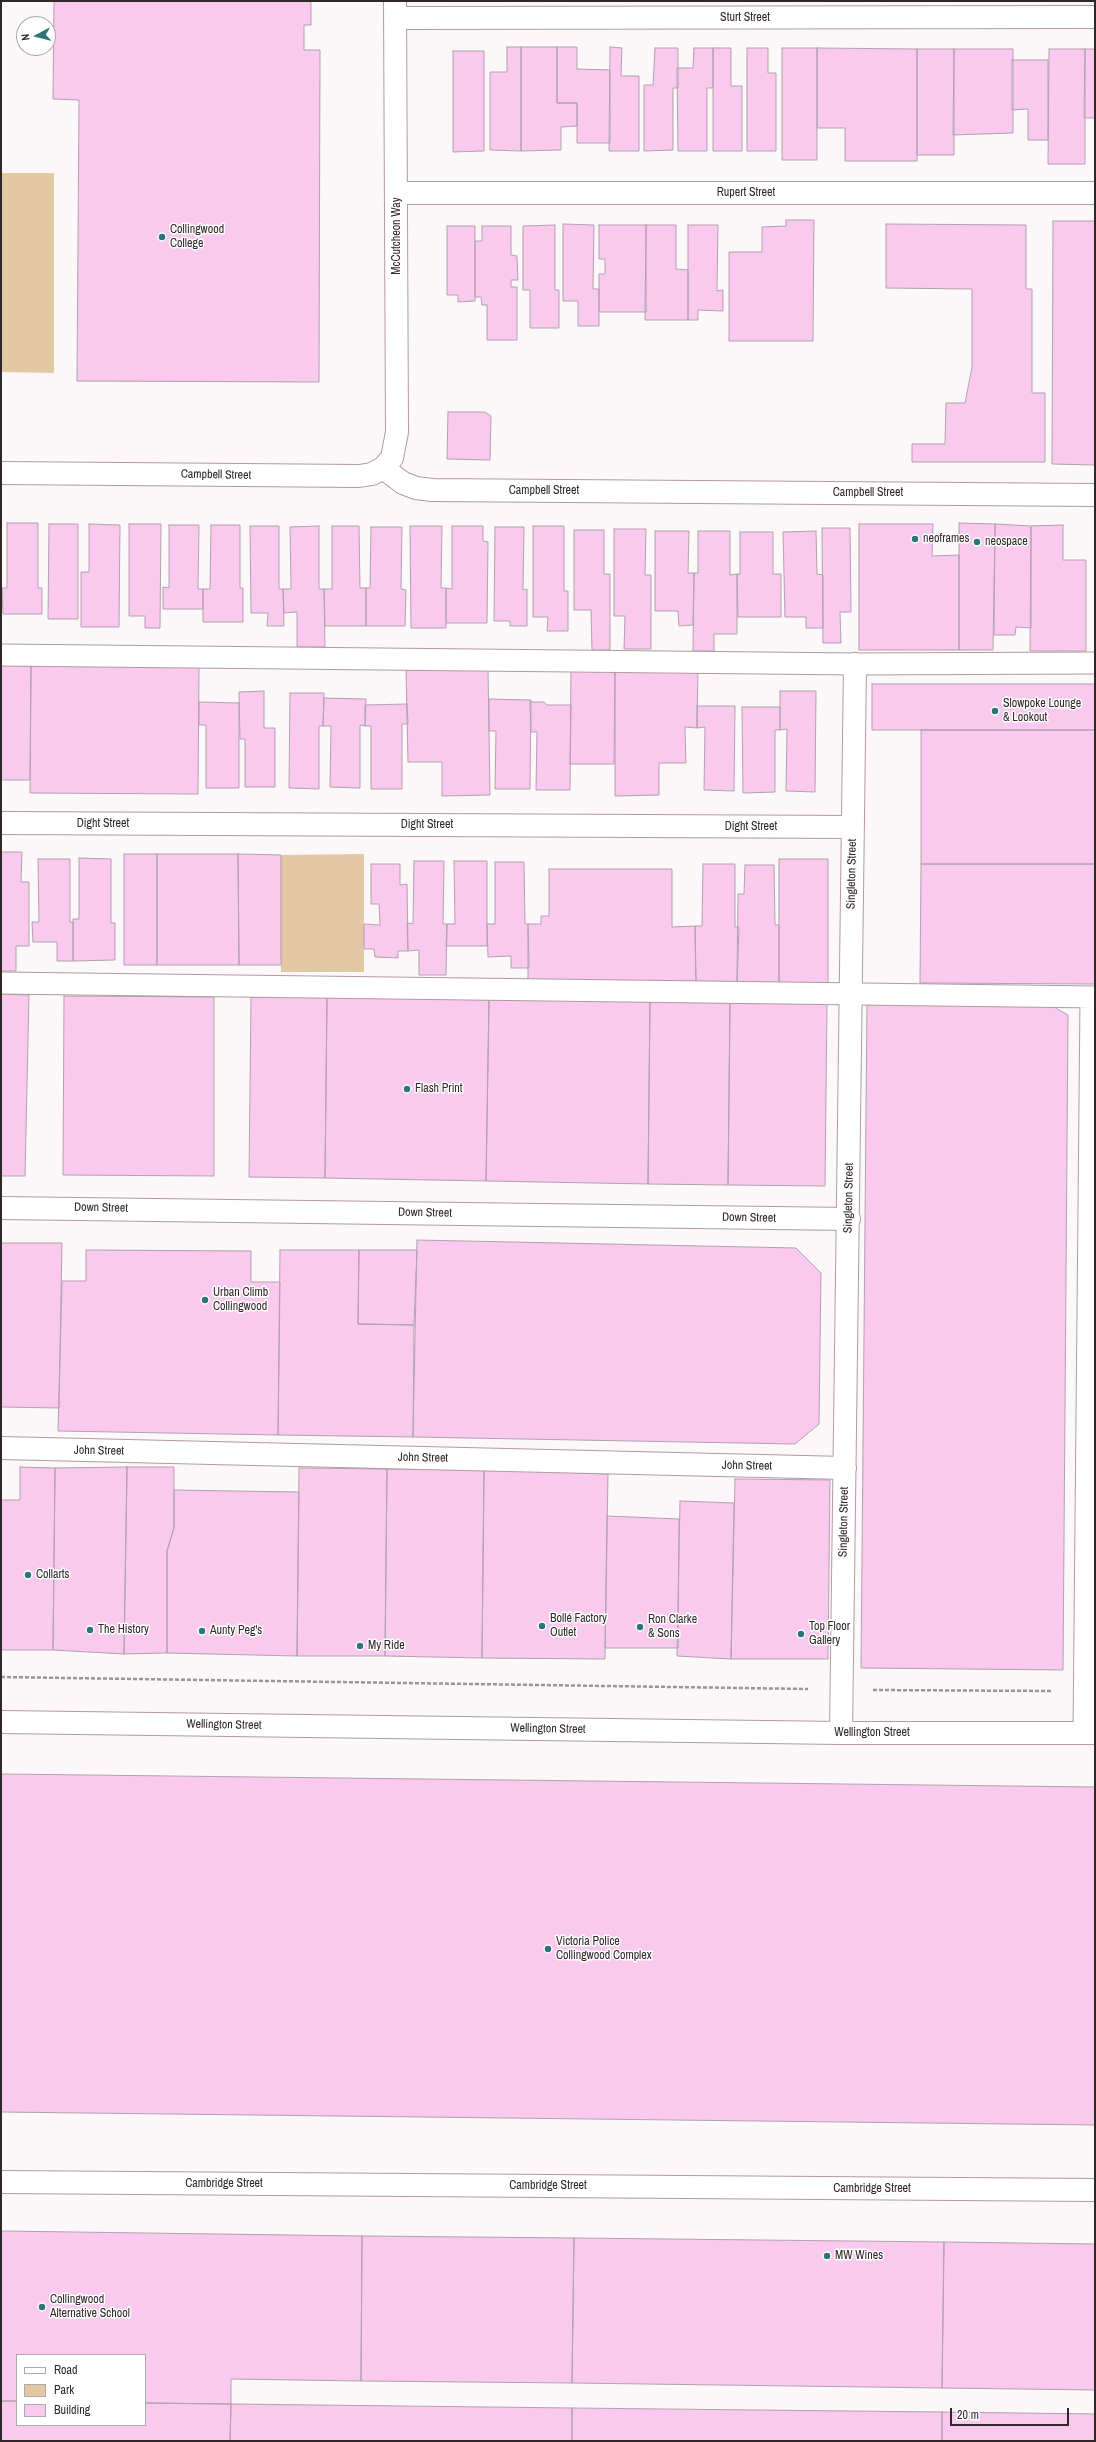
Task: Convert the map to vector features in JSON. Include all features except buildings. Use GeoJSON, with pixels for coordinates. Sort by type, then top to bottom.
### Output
{"type":"FeatureCollection","features":[{"type":"Feature","properties":{"kind":"street","name":"Sturt Street"},"geometry":{"type":"LineString","coordinates":[[395,10],[1095,17]]}},
{"type":"Feature","properties":{"kind":"street","name":"McCutcheon Way"},"geometry":{"type":"LineString","coordinates":[[384,468],[392,458],[397,432],[395,10]]}},
{"type":"Feature","properties":{"kind":"street","name":"Rupert Street"},"geometry":{"type":"LineString","coordinates":[[397,193],[1095,193]]}},
{"type":"Feature","properties":{"kind":"street","name":"Campbell Street"},"geometry":{"type":"LineString","coordinates":[[1,473],[359,476],[372,474],[384,468],[403,482],[416,488],[432,490],[1095,495]]}},
{"type":"Feature","properties":{"kind":"street","name":"Singleton Street"},"geometry":{"type":"LineString","coordinates":[[841,1733],[849,1219],[855,664]]}},
{"type":"Feature","properties":{"kind":"street","name":"Dight Street"},"geometry":{"type":"LineString","coordinates":[[1,823],[853,827]]}},
{"type":"Feature","properties":{"kind":"street","name":"Down Street"},"geometry":{"type":"LineString","coordinates":[[1,1208],[849,1219]]}},
{"type":"Feature","properties":{"kind":"street","name":"John Street"},"geometry":{"type":"LineString","coordinates":[[1,1448],[845,1468]]}},
{"type":"Feature","properties":{"kind":"street","name":"Wellington Street"},"geometry":{"type":"LineString","coordinates":[[1,1722],[841,1733],[1090,1733]]}},
{"type":"Feature","properties":{"kind":"street","name":"Cambridge Street"},"geometry":{"type":"LineString","coordinates":[[1,2182],[1095,2190]]}},
{"type":"Feature","properties":{"kind":"lane"},"geometry":{"type":"LineString","coordinates":[[1,655],[855,664],[1095,663]]}},
{"type":"Feature","properties":{"kind":"lane"},"geometry":{"type":"LineString","coordinates":[[1,983],[1093,997],[1085,1692],[1090,1733]]}},
{"type":"Feature","properties":{"kind":"path"},"geometry":{"type":"LineString","coordinates":[[1,1677],[1085,1692]]}},
{"type":"Feature","properties":{"kind":"green space"},"geometry":{"type":"Polygon","coordinates":[[[1,173],[54,173],[54,373],[1,372],[1,173]]]}},
{"type":"Feature","properties":{"kind":"green space"},"geometry":{"type":"Polygon","coordinates":[[[364,854],[364,972],[281,972],[281,855],[364,854]]]}},
{"type":"Feature","properties":{"kind":"place","name":"Collingwood College"},"geometry":{"type":"Point","coordinates":[162,237]}},
{"type":"Feature","properties":{"kind":"place","name":"neoframes"},"geometry":{"type":"Point","coordinates":[915,539]}},
{"type":"Feature","properties":{"kind":"place","name":"neospace"},"geometry":{"type":"Point","coordinates":[977,542]}},
{"type":"Feature","properties":{"kind":"place","name":"Slowpoke Lounge & Lookout"},"geometry":{"type":"Point","coordinates":[995,711]}},
{"type":"Feature","properties":{"kind":"place","name":"Flash Print"},"geometry":{"type":"Point","coordinates":[407,1089]}},
{"type":"Feature","properties":{"kind":"place","name":"Urban Climb Collingwood"},"geometry":{"type":"Point","coordinates":[205,1300]}},
{"type":"Feature","properties":{"kind":"place","name":"Collarts"},"geometry":{"type":"Point","coordinates":[28,1575]}},
{"type":"Feature","properties":{"kind":"place","name":"Bollé Factory Outlet"},"geometry":{"type":"Point","coordinates":[542,1626]}},
{"type":"Feature","properties":{"kind":"place","name":"Ron Clarke & Sons"},"geometry":{"type":"Point","coordinates":[640,1627]}},
{"type":"Feature","properties":{"kind":"place","name":"The History"},"geometry":{"type":"Point","coordinates":[90,1630]}},
{"type":"Feature","properties":{"kind":"place","name":"Aunty Peg's"},"geometry":{"type":"Point","coordinates":[202,1631]}},
{"type":"Feature","properties":{"kind":"place","name":"Top Floor Gallery"},"geometry":{"type":"Point","coordinates":[801,1634]}},
{"type":"Feature","properties":{"kind":"place","name":"My Ride"},"geometry":{"type":"Point","coordinates":[360,1646]}},
{"type":"Feature","properties":{"kind":"place","name":"Victoria Police Collingwood Complex"},"geometry":{"type":"Point","coordinates":[548,1949]}},
{"type":"Feature","properties":{"kind":"place","name":"MW Wines"},"geometry":{"type":"Point","coordinates":[827,2256]}},
{"type":"Feature","properties":{"kind":"place","name":"Collingwood Alternative School"},"geometry":{"type":"Point","coordinates":[42,2307]}}]}
